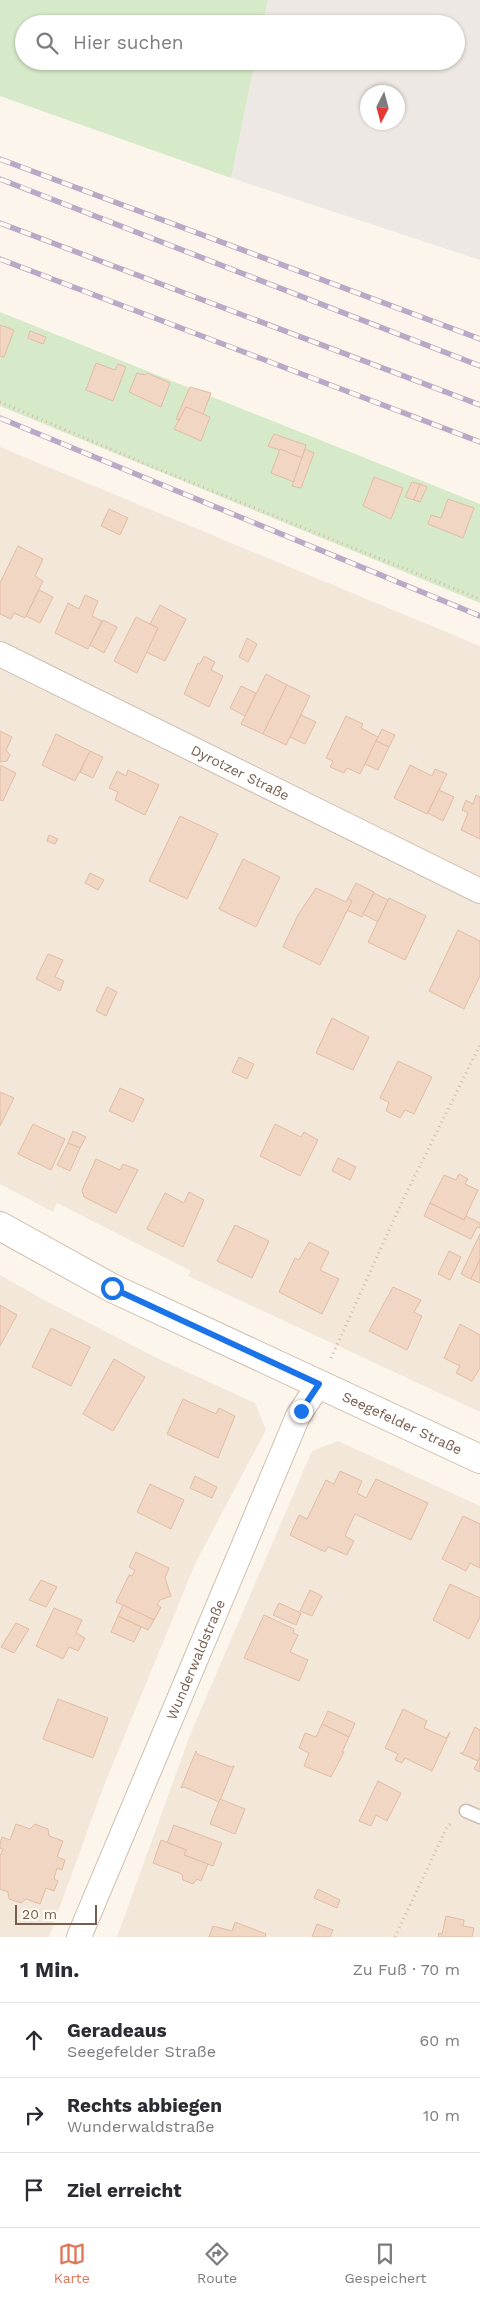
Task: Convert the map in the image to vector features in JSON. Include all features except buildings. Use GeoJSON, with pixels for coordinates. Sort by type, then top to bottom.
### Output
{"type":"FeatureCollection","features":[{"type":"Feature","properties":{"kind":"street","name":"Dyrotzer Straße"},"geometry":{"type":"LineString","coordinates":[[0,654],[480,891]]}},
{"type":"Feature","properties":{"kind":"street","name":"Seegefelder Straße"},"geometry":{"type":"LineString","coordinates":[[0,1226],[112,1288],[480,1460]]}},
{"type":"Feature","properties":{"kind":"street","name":"Wunderwaldstraße"},"geometry":{"type":"LineString","coordinates":[[78,1937],[298,1416],[319,1384]]}},
{"type":"Feature","properties":{"kind":"lane"},"geometry":{"type":"LineString","coordinates":[[466,1811],[480,1817]]}},
{"type":"Feature","properties":{"kind":"path"},"geometry":{"type":"LineString","coordinates":[[0,402],[153,467],[480,599]]}},
{"type":"Feature","properties":{"kind":"path"},"geometry":{"type":"LineString","coordinates":[[319,1384],[402,1204],[480,1045]]}},
{"type":"Feature","properties":{"kind":"path"},"geometry":{"type":"LineString","coordinates":[[395,1937],[447,1827],[466,1811]]}},
{"type":"Feature","properties":{"kind":"shaded area"},"geometry":{"type":"Polygon","coordinates":[[[268,0],[480,0],[480,260],[231,178],[253,70],[465,70],[465,15],[265,15],[268,0]]]}},
{"type":"Feature","properties":{"kind":"shaded area"},"geometry":{"type":"Polygon","coordinates":[[[0,447],[480,646],[480,880],[0,647],[0,447]]]}},
{"type":"Feature","properties":{"kind":"shaded area"},"geometry":{"type":"Polygon","coordinates":[[[0,668],[480,904],[480,1412],[188,1276],[191,1271],[57,1203],[53,1212],[0,1184],[0,668]]]}},
{"type":"Feature","properties":{"kind":"shaded area"},"geometry":{"type":"Polygon","coordinates":[[[0,1275],[46,1301],[161,1360],[255,1403],[266,1430],[196,1562],[103,1788],[49,1937],[0,1937],[0,1275]]]}},
{"type":"Feature","properties":{"kind":"shaded area"},"geometry":{"type":"Polygon","coordinates":[[[338,1441],[480,1506],[480,1937],[117,1937],[190,1735],[312,1451],[338,1441]]]}},
{"type":"Feature","properties":{"kind":"green space"},"geometry":{"type":"Polygon","coordinates":[[[0,0],[268,0],[265,15],[15,15],[15,70],[253,70],[231,178],[0,96],[0,0]]]}},
{"type":"Feature","properties":{"kind":"green space"},"geometry":{"type":"Polygon","coordinates":[[[0,312],[480,504],[480,603],[0,406],[0,312]]]}},
{"type":"Feature","properties":{"kind":"railway"},"geometry":{"type":"LineString","coordinates":[[0,159],[480,339]]}},
{"type":"Feature","properties":{"kind":"railway"},"geometry":{"type":"LineString","coordinates":[[0,179],[480,366]]}},
{"type":"Feature","properties":{"kind":"railway"},"geometry":{"type":"LineString","coordinates":[[0,223],[480,405]]}},
{"type":"Feature","properties":{"kind":"railway"},"geometry":{"type":"LineString","coordinates":[[0,259],[480,442]]}},
{"type":"Feature","properties":{"kind":"railway"},"geometry":{"type":"LineString","coordinates":[[0,418],[480,616]]}},
{"type":"Feature","properties":{"kind":"route"},"geometry":{"type":"LineString","coordinates":[[112,1288],[319,1384],[301,1411]]}}]}
